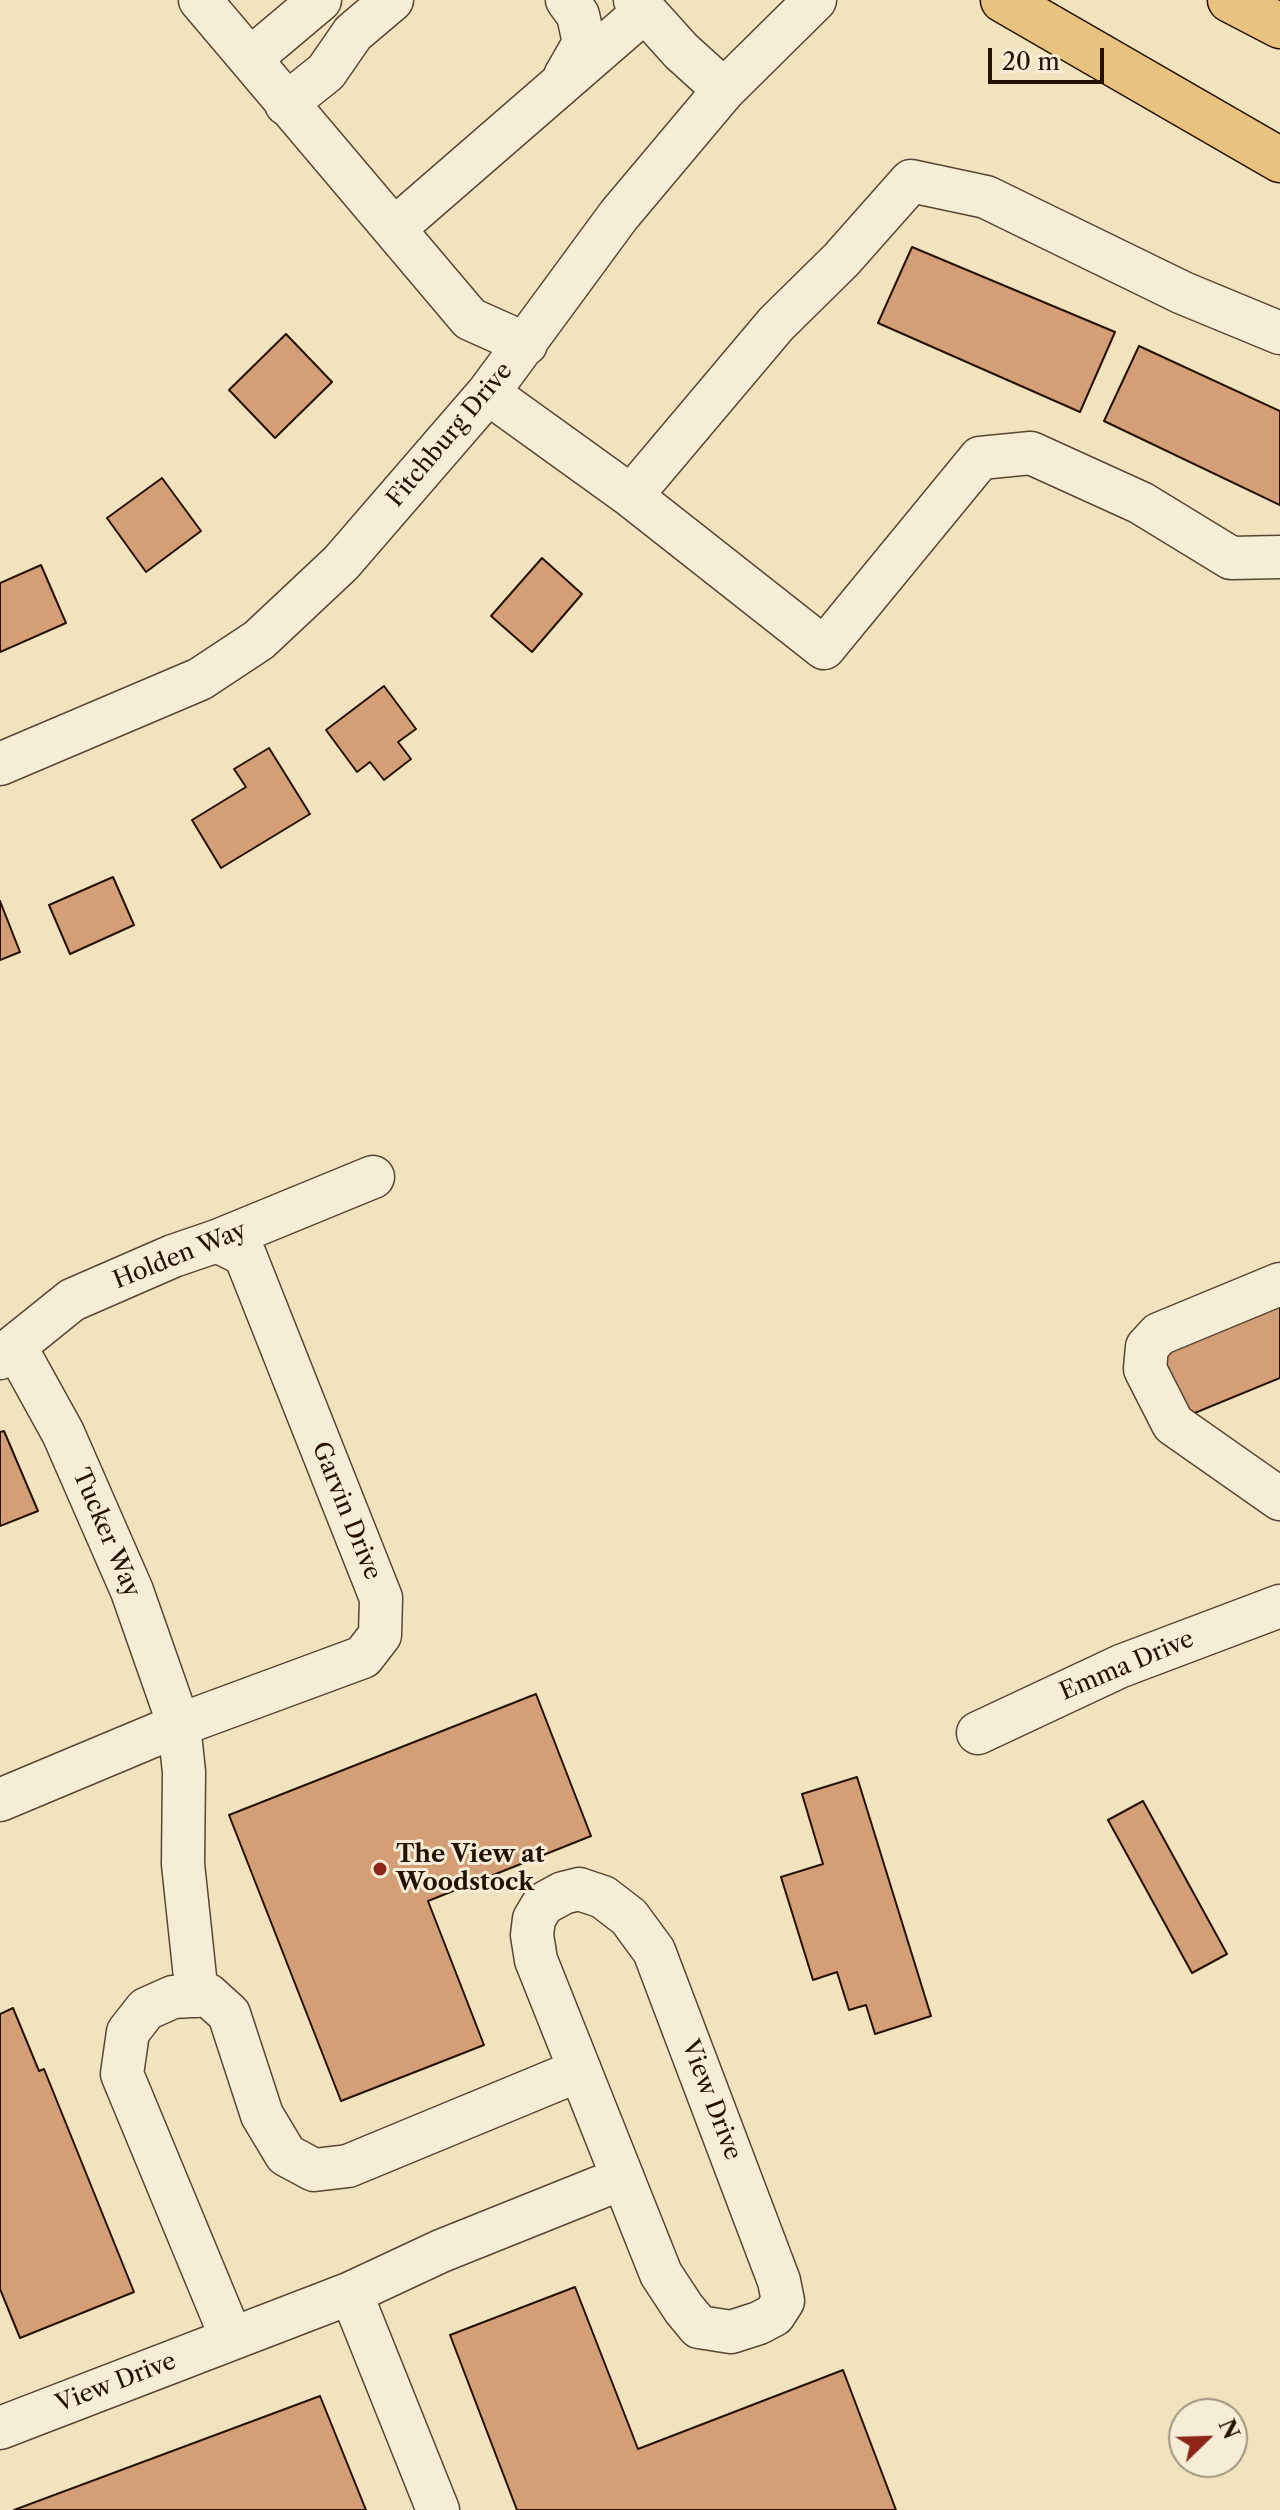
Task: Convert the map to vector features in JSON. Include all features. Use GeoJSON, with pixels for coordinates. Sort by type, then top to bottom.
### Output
{"type":"FeatureCollection","features":[{"type":"Feature","properties":{"kind":"main road"},"geometry":{"type":"LineString","coordinates":[[1003,0],[1280,160]]}},
{"type":"Feature","properties":{"kind":"main road"},"geometry":{"type":"LineString","coordinates":[[1230,0],[1280,26]]}},
{"type":"Feature","properties":{"kind":"street"},"geometry":{"type":"LineString","coordinates":[[200,0],[470,319],[526,344]]}},
{"type":"Feature","properties":{"kind":"street"},"geometry":{"type":"LineString","coordinates":[[250,59],[320,0]]}},
{"type":"Feature","properties":{"kind":"street"},"geometry":{"type":"LineString","coordinates":[[326,72],[353,33],[392,0]]}},
{"type":"Feature","properties":{"kind":"street"},"geometry":{"type":"LineString","coordinates":[[286,104],[326,72],[373,47],[425,0]]}},
{"type":"Feature","properties":{"kind":"street"},"geometry":{"type":"LineString","coordinates":[[562,81],[584,43],[578,15],[567,0]]}},
{"type":"Feature","properties":{"kind":"street","name":"Fitchburg Drive"},"geometry":{"type":"LineString","coordinates":[[0,764],[200,679],[259,640],[341,563],[488,393],[619,215],[724,90],[815,0]]}},
{"type":"Feature","properties":{"kind":"street"},"geometry":{"type":"LineString","coordinates":[[395,228],[562,81],[640,5],[681,51],[724,90]]}},
{"type":"Feature","properties":{"kind":"street"},"geometry":{"type":"LineString","coordinates":[[631,496],[776,324],[841,260],[911,181],[986,197],[1183,293],[1280,333]]}},
{"type":"Feature","properties":{"kind":"street"},"geometry":{"type":"LineString","coordinates":[[488,393],[631,496],[824,648],[980,458],[1031,453],[1141,503],[1231,558],[1280,557]]}},
{"type":"Feature","properties":{"kind":"street","name":"Holden Way"},"geometry":{"type":"LineString","coordinates":[[8,1353],[72,1300],[173,1256],[373,1177]]}},
{"type":"Feature","properties":{"kind":"street","name":"Garvin Drive"},"geometry":{"type":"LineString","coordinates":[[0,1800],[179,1725],[363,1657],[380,1635],[381,1598],[245,1255],[217,1241]]}},
{"type":"Feature","properties":{"kind":"street"},"geometry":{"type":"LineString","coordinates":[[1280,1284],[1159,1334],[1147,1347],[1145,1369],[1173,1424],[1280,1499]]}},
{"type":"Feature","properties":{"kind":"street","name":"Tucker Way"},"geometry":{"type":"LineString","coordinates":[[8,1353],[63,1433],[120,1563],[179,1725],[184,1772],[183,1864],[197,1996]]}},
{"type":"Feature","properties":{"kind":"street","name":"Emma Drive"},"geometry":{"type":"LineString","coordinates":[[978,1733],[1121,1666],[1280,1606]]}},
{"type":"Feature","properties":{"kind":"street","name":"View Drive"},"geometry":{"type":"LineString","coordinates":[[579,1889],[603,1897],[629,1917],[654,1951],[779,2281],[783,2301],[774,2315],[731,2332],[699,2327],[661,2274],[623,2178],[536,1960],[532,1935],[534,1919],[543,1904],[563,1893],[579,1889]]}},
{"type":"Feature","properties":{"kind":"street"},"geometry":{"type":"LineString","coordinates":[[231,2337],[122,2074],[128,2032],[146,2009],[173,1997],[208,1995],[229,2014],[262,2115],[286,2155],[314,2170],[348,2166],[580,2070]]}},
{"type":"Feature","properties":{"kind":"street","name":"View Drive"},"geometry":{"type":"LineString","coordinates":[[0,2428],[351,2293],[441,2251],[623,2178]]}},
{"type":"Feature","properties":{"kind":"street"},"geometry":{"type":"LineString","coordinates":[[351,2293],[438,2510]]}},
{"type":"Feature","properties":{"kind":"building"},"geometry":{"type":"Polygon","coordinates":[[[912,247],[1115,332],[1080,412],[878,323],[912,247]]]}},
{"type":"Feature","properties":{"kind":"building"},"geometry":{"type":"Polygon","coordinates":[[[286,334],[332,382],[275,438],[229,390],[286,334]]]}},
{"type":"Feature","properties":{"kind":"building"},"geometry":{"type":"Polygon","coordinates":[[[1139,346],[1280,411],[1280,505],[1104,421],[1139,346]]]}},
{"type":"Feature","properties":{"kind":"building"},"geometry":{"type":"Polygon","coordinates":[[[162,478],[201,531],[146,572],[107,518],[162,478]]]}},
{"type":"Feature","properties":{"kind":"building"},"geometry":{"type":"Polygon","coordinates":[[[542,558],[582,594],[532,652],[491,616],[542,558]]]}},
{"type":"Feature","properties":{"kind":"building"},"geometry":{"type":"Polygon","coordinates":[[[41,565],[66,623],[0,652],[0,583],[41,565]]]}},
{"type":"Feature","properties":{"kind":"building"},"geometry":{"type":"Polygon","coordinates":[[[384,686],[416,729],[398,742],[411,759],[384,780],[370,762],[357,772],[326,730],[384,686]]]}},
{"type":"Feature","properties":{"kind":"building"},"geometry":{"type":"Polygon","coordinates":[[[269,748],[310,814],[221,868],[192,820],[246,787],[234,769],[269,748]]]}},
{"type":"Feature","properties":{"kind":"building"},"geometry":{"type":"Polygon","coordinates":[[[113,877],[134,925],[70,954],[49,905],[113,877]]]}},
{"type":"Feature","properties":{"kind":"building"},"geometry":{"type":"Polygon","coordinates":[[[0,901],[20,952],[0,960],[0,901]]]}},
{"type":"Feature","properties":{"kind":"building"},"geometry":{"type":"Polygon","coordinates":[[[1280,1300],[1280,1378],[1180,1419],[1152,1353],[1280,1300]]]}},
{"type":"Feature","properties":{"kind":"building"},"geometry":{"type":"Polygon","coordinates":[[[4,1431],[38,1511],[0,1526],[0,1432],[4,1431]]]}},
{"type":"Feature","properties":{"kind":"building","name":"The View at Woodstock"},"geometry":{"type":"Polygon","coordinates":[[[536,1694],[591,1836],[428,1901],[484,2045],[341,2101],[229,1815],[536,1694]]]}},
{"type":"Feature","properties":{"kind":"building"},"geometry":{"type":"Polygon","coordinates":[[[857,1777],[931,2016],[875,2034],[866,2005],[849,2010],[837,1972],[813,1980],[781,1877],[823,1864],[802,1794],[857,1777]]]}},
{"type":"Feature","properties":{"kind":"building"},"geometry":{"type":"Polygon","coordinates":[[[1143,1801],[1227,1954],[1192,1973],[1108,1820],[1143,1801]]]}},
{"type":"Feature","properties":{"kind":"building"},"geometry":{"type":"Polygon","coordinates":[[[13,2008],[39,2071],[44,2069],[134,2292],[20,2338],[0,2289],[0,2014],[13,2008]]]}},
{"type":"Feature","properties":{"kind":"building"},"geometry":{"type":"Polygon","coordinates":[[[575,2287],[638,2449],[843,2370],[896,2510],[517,2510],[450,2335],[575,2287]]]}},
{"type":"Feature","properties":{"kind":"building"},"geometry":{"type":"Polygon","coordinates":[[[320,2396],[366,2510],[14,2510],[320,2396]]]}},
{"type":"Feature","properties":{"kind":"place","name":"The View at Woodstock"},"geometry":{"type":"Point","coordinates":[380,1869]}}]}
